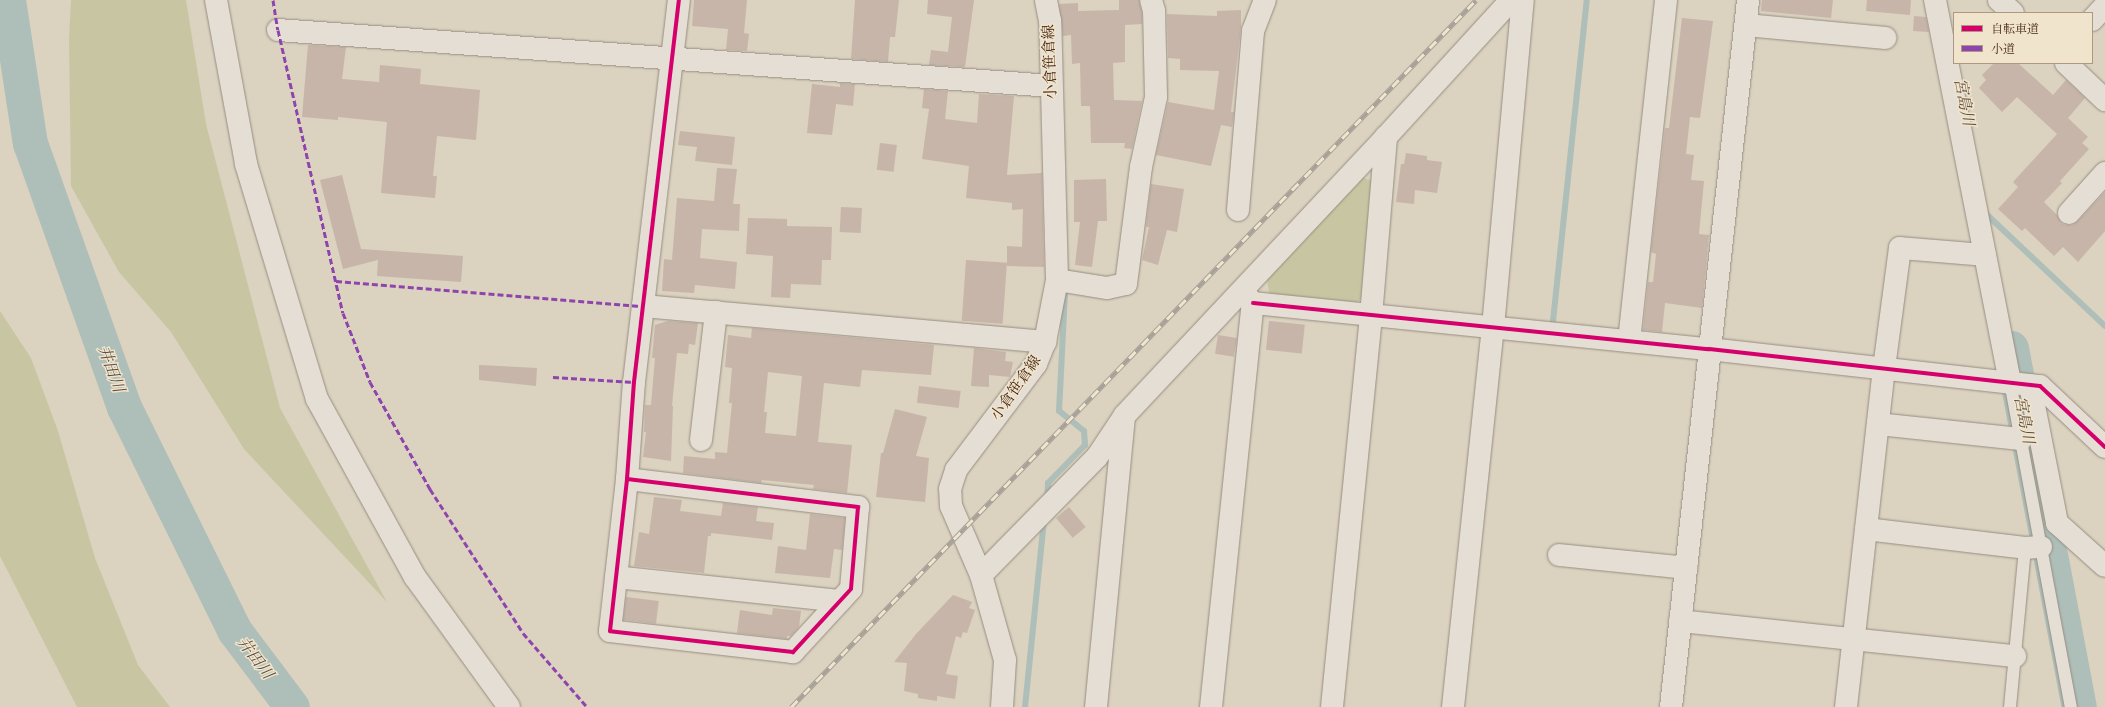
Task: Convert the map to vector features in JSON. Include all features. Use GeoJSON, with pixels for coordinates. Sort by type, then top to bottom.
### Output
{"type":"FeatureCollection","features":[{"type":"Feature","properties":{"kind":"street"},"geometry":{"type":"LineString","coordinates":[[216,0],[246,164],[317,399],[415,576],[510,707]]}},
{"type":"Feature","properties":{"kind":"street"},"geometry":{"type":"LineString","coordinates":[[627,479],[858,507],[851,588],[793,652],[610,631],[627,479],[634,382],[679,0]]}},
{"type":"Feature","properties":{"kind":"street","name":"小倉笹倉線"},"geometry":{"type":"LineString","coordinates":[[1002,707],[1005,660],[981,575],[951,506],[950,489],[956,470],[1036,364],[1045,342],[1057,280],[1050,21],[1046,0]]}},
{"type":"Feature","properties":{"kind":"street"},"geometry":{"type":"LineString","coordinates":[[1057,280],[1107,288],[1126,284],[1141,167],[1156,97],[1154,11],[1151,0]]}},
{"type":"Feature","properties":{"kind":"street"},"geometry":{"type":"LineString","coordinates":[[1238,210],[1253,30],[1265,0]]}},
{"type":"Feature","properties":{"kind":"street"},"geometry":{"type":"LineString","coordinates":[[981,575],[1097,457],[1125,414],[1248,297],[1386,137],[1512,0]]}},
{"type":"Feature","properties":{"kind":"street"},"geometry":{"type":"LineString","coordinates":[[1453,707],[1493,327],[1523,0]]}},
{"type":"Feature","properties":{"kind":"street"},"geometry":{"type":"LineString","coordinates":[[1629,341],[1666,0]]}},
{"type":"Feature","properties":{"kind":"street"},"geometry":{"type":"LineString","coordinates":[[1671,707],[1748,0]]}},
{"type":"Feature","properties":{"kind":"street"},"geometry":{"type":"LineString","coordinates":[[1935,0],[1985,255],[2056,523],[2105,566]]}},
{"type":"Feature","properties":{"kind":"street"},"geometry":{"type":"LineString","coordinates":[[1999,0],[2012,12]]}},
{"type":"Feature","properties":{"kind":"street"},"geometry":{"type":"LineString","coordinates":[[2093,19],[2105,6]]}},
{"type":"Feature","properties":{"kind":"street"},"geometry":{"type":"LineString","coordinates":[[1746,25],[1885,38]]}},
{"type":"Feature","properties":{"kind":"street"},"geometry":{"type":"LineString","coordinates":[[278,30],[1051,86]]}},
{"type":"Feature","properties":{"kind":"street"},"geometry":{"type":"LineString","coordinates":[[2067,64],[2105,100]]}},
{"type":"Feature","properties":{"kind":"street"},"geometry":{"type":"LineString","coordinates":[[1332,707],[1372,316],[1386,137]]}},
{"type":"Feature","properties":{"kind":"street"},"geometry":{"type":"LineString","coordinates":[[2069,213],[2105,173]]}},
{"type":"Feature","properties":{"kind":"street"},"geometry":{"type":"LineString","coordinates":[[1846,707],[1884,368],[1900,248],[1985,255]]}},
{"type":"Feature","properties":{"kind":"street"},"geometry":{"type":"LineString","coordinates":[[1248,297],[1372,316],[1709,349],[2040,386],[2105,447]]}},
{"type":"Feature","properties":{"kind":"street"},"geometry":{"type":"LineString","coordinates":[[1211,707],[1248,297]]}},
{"type":"Feature","properties":{"kind":"street"},"geometry":{"type":"LineString","coordinates":[[643,306],[1045,342]]}},
{"type":"Feature","properties":{"kind":"street"},"geometry":{"type":"LineString","coordinates":[[701,440],[716,312]]}},
{"type":"Feature","properties":{"kind":"street"},"geometry":{"type":"LineString","coordinates":[[1096,707],[1125,414]]}},
{"type":"Feature","properties":{"kind":"street"},"geometry":{"type":"LineString","coordinates":[[1878,424],[2021,439]]}},
{"type":"Feature","properties":{"kind":"street"},"geometry":{"type":"LineString","coordinates":[[1866,529],[2033,548]]}},
{"type":"Feature","properties":{"kind":"street"},"geometry":{"type":"LineString","coordinates":[[1559,555],[1686,568]]}},
{"type":"Feature","properties":{"kind":"street"},"geometry":{"type":"LineString","coordinates":[[616,577],[840,601]]}},
{"type":"Feature","properties":{"kind":"street"},"geometry":{"type":"LineString","coordinates":[[1680,621],[2015,656]]}},
{"type":"Feature","properties":{"kind":"lane"},"geometry":{"type":"LineString","coordinates":[[2020,384],[2021,439],[2033,548],[2071,707]]}},
{"type":"Feature","properties":{"kind":"lane"},"geometry":{"type":"LineString","coordinates":[[2010,707],[2015,656],[2033,548]]}},
{"type":"Feature","properties":{"kind":"shaded area"},"geometry":{"type":"Polygon","coordinates":[[[71,0],[186,0],[206,124],[280,408],[387,602],[244,449],[171,332],[119,272],[71,186],[69,39],[71,0]]]}},
{"type":"Feature","properties":{"kind":"shaded area"},"geometry":{"type":"Polygon","coordinates":[[[1361,177],[1378,183],[1367,292],[1354,306],[1270,298],[1267,279],[1361,177]]]}},
{"type":"Feature","properties":{"kind":"shaded area"},"geometry":{"type":"Polygon","coordinates":[[[0,311],[31,358],[58,431],[95,558],[138,665],[170,707],[77,707],[0,556],[0,311]]]}},
{"type":"Feature","properties":{"kind":"building"},"geometry":{"type":"Polygon","coordinates":[[[694,0],[747,0],[744,33],[749,34],[747,51],[726,50],[728,29],[692,26],[694,0]]]}},
{"type":"Feature","properties":{"kind":"building"},"geometry":{"type":"Polygon","coordinates":[[[855,0],[899,0],[895,37],[890,37],[888,62],[851,59],[855,0]]]}},
{"type":"Feature","properties":{"kind":"building"},"geometry":{"type":"Polygon","coordinates":[[[928,0],[974,0],[965,67],[929,65],[931,50],[948,52],[952,17],[927,14],[928,0]]]}},
{"type":"Feature","properties":{"kind":"building"},"geometry":{"type":"Polygon","coordinates":[[[1119,0],[1139,0],[1142,13],[1142,24],[1125,25],[1125,62],[1113,63],[1114,100],[1142,101],[1132,149],[1124,148],[1125,143],[1091,143],[1090,106],[1081,106],[1080,63],[1072,64],[1071,35],[1063,36],[1059,4],[1078,3],[1078,11],[1119,10],[1119,0]]]}},
{"type":"Feature","properties":{"kind":"building"},"geometry":{"type":"Polygon","coordinates":[[[1762,0],[1833,0],[1831,18],[1761,11],[1762,0]]]}},
{"type":"Feature","properties":{"kind":"building"},"geometry":{"type":"Polygon","coordinates":[[[1867,0],[1911,0],[1910,15],[1866,11],[1867,0]]]}},
{"type":"Feature","properties":{"kind":"building"},"geometry":{"type":"Polygon","coordinates":[[[1241,10],[1241,27],[1231,112],[1234,112],[1232,127],[1221,125],[1211,166],[1156,155],[1168,102],[1214,110],[1219,71],[1180,70],[1180,59],[1168,58],[1167,14],[1217,16],[1217,11],[1241,10]]]}},
{"type":"Feature","properties":{"kind":"building"},"geometry":{"type":"Polygon","coordinates":[[[1914,16],[1926,17],[1929,32],[1913,31],[1914,16]]]}},
{"type":"Feature","properties":{"kind":"building"},"geometry":{"type":"Polygon","coordinates":[[[1682,18],[1713,21],[1700,118],[1690,117],[1686,154],[1694,155],[1691,180],[1704,181],[1699,234],[1709,235],[1702,308],[1665,303],[1662,332],[1643,330],[1648,282],[1653,282],[1656,254],[1651,252],[1665,128],[1669,128],[1682,18]]]}},
{"type":"Feature","properties":{"kind":"building"},"geometry":{"type":"Polygon","coordinates":[[[308,45],[346,47],[342,79],[379,82],[380,65],[421,69],[420,84],[480,90],[476,140],[437,136],[433,176],[437,176],[435,198],[381,193],[387,122],[338,117],[338,120],[302,117],[308,45]]]}},
{"type":"Feature","properties":{"kind":"building"},"geometry":{"type":"Polygon","coordinates":[[[1993,64],[2019,64],[2053,95],[2066,80],[2085,98],[2068,118],[2088,137],[2082,143],[2089,149],[2060,181],[2062,183],[2044,202],[2057,215],[2061,223],[2072,225],[2078,221],[2105,192],[2105,231],[2078,262],[2063,247],[2054,256],[2025,228],[2022,231],[1998,209],[2018,187],[2013,182],[2057,134],[2017,97],[2002,112],[1979,88],[1986,80],[1982,75],[1993,64]]]}},
{"type":"Feature","properties":{"kind":"building"},"geometry":{"type":"Polygon","coordinates":[[[840,83],[855,84],[853,106],[836,104],[832,135],[807,133],[812,84],[840,87],[840,83]]]}},
{"type":"Feature","properties":{"kind":"building"},"geometry":{"type":"Polygon","coordinates":[[[924,89],[948,91],[945,119],[977,123],[979,94],[1014,96],[1007,175],[1042,173],[1044,267],[1007,266],[1007,246],[1022,247],[1023,209],[1012,210],[1012,203],[966,198],[969,166],[922,159],[929,109],[922,108],[924,89]]]}},
{"type":"Feature","properties":{"kind":"building"},"geometry":{"type":"Polygon","coordinates":[[[680,131],[735,137],[732,165],[695,161],[697,147],[678,145],[680,131]]]}},
{"type":"Feature","properties":{"kind":"building"},"geometry":{"type":"Polygon","coordinates":[[[880,143],[897,145],[894,172],[877,170],[880,143]]]}},
{"type":"Feature","properties":{"kind":"building"},"geometry":{"type":"Polygon","coordinates":[[[1406,153],[1427,156],[1427,160],[1442,162],[1437,193],[1415,190],[1414,204],[1396,202],[1401,164],[1404,164],[1406,153]]]}},
{"type":"Feature","properties":{"kind":"building"},"geometry":{"type":"Polygon","coordinates":[[[717,168],[737,169],[733,204],[740,204],[739,231],[702,229],[700,258],[737,262],[735,289],[695,285],[694,293],[662,291],[664,259],[672,260],[677,198],[714,201],[717,168]]]}},
{"type":"Feature","properties":{"kind":"building"},"geometry":{"type":"Polygon","coordinates":[[[342,175],[361,249],[463,256],[461,282],[377,276],[378,260],[343,269],[320,180],[342,175]]]}},
{"type":"Feature","properties":{"kind":"building"},"geometry":{"type":"Polygon","coordinates":[[[1106,179],[1107,221],[1098,221],[1092,267],[1075,265],[1080,222],[1074,222],[1074,180],[1106,179]]]}},
{"type":"Feature","properties":{"kind":"building"},"geometry":{"type":"Polygon","coordinates":[[[1151,184],[1184,189],[1177,232],[1167,230],[1158,265],[1142,260],[1149,227],[1146,227],[1151,184]]]}},
{"type":"Feature","properties":{"kind":"building"},"geometry":{"type":"Polygon","coordinates":[[[841,207],[862,208],[861,233],[840,232],[841,207]]]}},
{"type":"Feature","properties":{"kind":"building"},"geometry":{"type":"Polygon","coordinates":[[[748,218],[787,219],[787,226],[832,227],[831,260],[822,260],[821,285],[791,284],[790,298],[771,297],[773,256],[746,254],[748,218]]]}},
{"type":"Feature","properties":{"kind":"building"},"geometry":{"type":"Polygon","coordinates":[[[966,260],[1007,263],[1003,324],[962,321],[966,260]]]}},
{"type":"Feature","properties":{"kind":"building"},"geometry":{"type":"Polygon","coordinates":[[[668,321],[698,323],[695,345],[689,344],[688,354],[677,353],[672,406],[671,461],[643,457],[646,432],[644,432],[645,405],[651,405],[655,358],[652,358],[655,325],[668,321]]]}},
{"type":"Feature","properties":{"kind":"building"},"geometry":{"type":"Polygon","coordinates":[[[1269,321],[1305,325],[1302,354],[1266,350],[1269,321]]]}},
{"type":"Feature","properties":{"kind":"building"},"geometry":{"type":"Polygon","coordinates":[[[752,328],[934,345],[931,375],[862,370],[860,387],[824,383],[818,442],[852,445],[847,493],[813,489],[814,485],[762,480],[761,483],[683,473],[684,456],[715,459],[715,452],[727,453],[732,403],[729,403],[732,368],[725,367],[728,335],[751,338],[752,328]],[[768,372],[764,412],[767,412],[765,433],[796,436],[802,376],[768,372]]]}},
{"type":"Feature","properties":{"kind":"building"},"geometry":{"type":"Polygon","coordinates":[[[1218,335],[1237,338],[1234,357],[1215,354],[1218,335]]]}},
{"type":"Feature","properties":{"kind":"building"},"geometry":{"type":"Polygon","coordinates":[[[974,348],[1006,352],[1005,361],[1013,362],[1010,377],[989,375],[989,387],[971,386],[974,348]]]}},
{"type":"Feature","properties":{"kind":"building"},"geometry":{"type":"Polygon","coordinates":[[[479,365],[537,368],[536,386],[479,380],[479,365]]]}},
{"type":"Feature","properties":{"kind":"building"},"geometry":{"type":"Polygon","coordinates":[[[919,386],[961,391],[959,408],[917,403],[919,386]]]}},
{"type":"Feature","properties":{"kind":"building"},"geometry":{"type":"Polygon","coordinates":[[[895,409],[927,417],[916,456],[929,458],[925,502],[876,497],[881,453],[883,453],[895,409]]]}},
{"type":"Feature","properties":{"kind":"building"},"geometry":{"type":"Polygon","coordinates":[[[654,497],[682,500],[680,511],[721,516],[723,503],[758,507],[756,521],[774,523],[772,540],[711,533],[711,536],[708,536],[704,573],[634,566],[639,532],[649,534],[654,497]]]}},
{"type":"Feature","properties":{"kind":"building"},"geometry":{"type":"Polygon","coordinates":[[[1069,507],[1086,527],[1073,538],[1056,518],[1069,507]]]}},
{"type":"Feature","properties":{"kind":"building"},"geometry":{"type":"Polygon","coordinates":[[[810,514],[845,518],[842,550],[834,549],[830,578],[775,573],[778,546],[806,550],[810,514]]]}},
{"type":"Feature","properties":{"kind":"building"},"geometry":{"type":"Polygon","coordinates":[[[953,595],[972,602],[969,608],[975,610],[967,633],[963,632],[961,638],[956,636],[946,674],[958,676],[955,699],[937,696],[937,701],[918,698],[918,694],[904,691],[907,663],[894,662],[916,634],[953,595]]]}},
{"type":"Feature","properties":{"kind":"building"},"geometry":{"type":"Polygon","coordinates":[[[626,597],[659,601],[656,624],[623,620],[626,597]]]}},
{"type":"Feature","properties":{"kind":"building"},"geometry":{"type":"Polygon","coordinates":[[[773,608],[801,611],[799,627],[791,636],[787,636],[787,639],[737,633],[740,610],[772,615],[773,608]]]}},
{"type":"Feature","properties":{"kind":"waterway","name":"井田川"},"geometry":{"type":"LineString","coordinates":[[8,0],[30,143],[124,407],[234,630],[292,707]]}},
{"type":"Feature","properties":{"kind":"waterway"},"geometry":{"type":"LineString","coordinates":[[1553,321],[1587,0]]}},
{"type":"Feature","properties":{"kind":"waterway"},"geometry":{"type":"LineString","coordinates":[[1984,212],[2105,326]]}},
{"type":"Feature","properties":{"kind":"waterway"},"geometry":{"type":"LineString","coordinates":[[1047,499],[1048,483],[1085,445],[1084,431],[1059,411],[1065,293]]}},
{"type":"Feature","properties":{"kind":"waterway","name":"宮島川"},"geometry":{"type":"LineString","coordinates":[[2011,348],[2079,707]]}},
{"type":"Feature","properties":{"kind":"waterway"},"geometry":{"type":"LineString","coordinates":[[1025,707],[1044,520]]}},
{"type":"Feature","properties":{"kind":"railway"},"geometry":{"type":"LineString","coordinates":[[791,707],[1476,0]]}},
{"type":"Feature","properties":{"kind":"marked path"},"geometry":{"type":"LineString","coordinates":[[273,0],[278,30],[343,313],[370,382],[430,489],[523,633],[587,707]]}},
{"type":"Feature","properties":{"kind":"marked path"},"geometry":{"type":"LineString","coordinates":[[336,281],[643,306]]}},
{"type":"Feature","properties":{"kind":"marked path"},"geometry":{"type":"LineString","coordinates":[[553,377],[634,382]]}},
{"type":"Feature","properties":{"kind":"cycle path"},"geometry":{"type":"LineString","coordinates":[[627,479],[858,507],[851,589],[793,652],[610,631],[627,479],[634,382],[679,0]]}},
{"type":"Feature","properties":{"kind":"cycle path"},"geometry":{"type":"LineString","coordinates":[[1253,303],[1709,349],[2040,386],[2105,447]]}}]}
